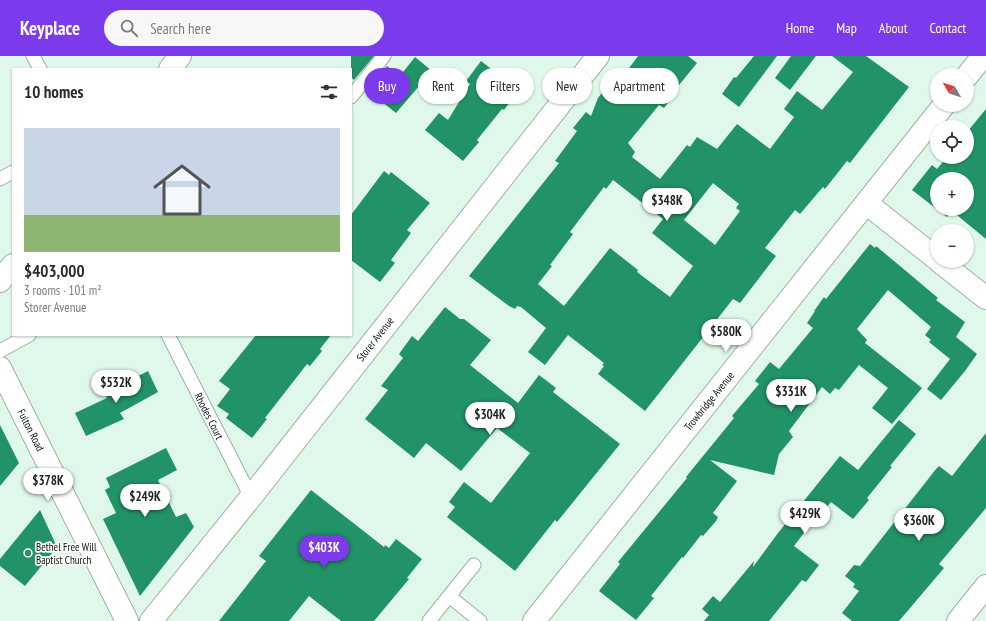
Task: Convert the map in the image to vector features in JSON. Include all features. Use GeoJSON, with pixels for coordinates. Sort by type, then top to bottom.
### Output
{"type":"FeatureCollection","features":[{"type":"Feature","properties":{"kind":"street"},"geometry":{"type":"LineString","coordinates":[[171,68],[180,56]]}},
{"type":"Feature","properties":{"kind":"street","name":"Storer Avenue"},"geometry":{"type":"LineString","coordinates":[[151,621],[251,497],[598,56]]}},
{"type":"Feature","properties":{"kind":"street"},"geometry":{"type":"LineString","coordinates":[[973,68],[983,56]]}},
{"type":"Feature","properties":{"kind":"street","name":"Trowbridge Avenue"},"geometry":{"type":"LineString","coordinates":[[534,621],[938,112]]}},
{"type":"Feature","properties":{"kind":"street"},"geometry":{"type":"LineString","coordinates":[[866,203],[930,254]]}},
{"type":"Feature","properties":{"kind":"street"},"geometry":{"type":"LineString","coordinates":[[0,281],[12,266]]}},
{"type":"Feature","properties":{"kind":"street"},"geometry":{"type":"LineString","coordinates":[[948,268],[986,298]]}},
{"type":"Feature","properties":{"kind":"street","name":"Fulton Road"},"geometry":{"type":"LineString","coordinates":[[0,368],[127,621]]}},
{"type":"Feature","properties":{"kind":"street"},"geometry":{"type":"LineString","coordinates":[[958,621],[986,586]]}},
{"type":"Feature","properties":{"kind":"lane"},"geometry":{"type":"LineString","coordinates":[[33,56],[39,68]]}},
{"type":"Feature","properties":{"kind":"lane"},"geometry":{"type":"LineString","coordinates":[[352,96],[384,56]]}},
{"type":"Feature","properties":{"kind":"lane"},"geometry":{"type":"LineString","coordinates":[[0,179],[12,173]]}},
{"type":"Feature","properties":{"kind":"lane"},"geometry":{"type":"LineString","coordinates":[[0,351],[27,336]]}},
{"type":"Feature","properties":{"kind":"lane","name":"Rhodes Court"},"geometry":{"type":"LineString","coordinates":[[169,336],[251,497]]}},
{"type":"Feature","properties":{"kind":"lane"},"geometry":{"type":"LineString","coordinates":[[429,621],[474,565]]}},
{"type":"Feature","properties":{"kind":"lane"},"geometry":{"type":"LineString","coordinates":[[449,596],[480,621]]}},
{"type":"Feature","properties":{"kind":"building"},"geometry":{"type":"Polygon","coordinates":[[[351,56],[374,56],[354,80],[352,78],[351,56]]]}},
{"type":"Feature","properties":{"kind":"building"},"geometry":{"type":"Polygon","coordinates":[[[638,56],[688,56],[697,63],[679,85],[679,68],[629,68],[638,56]]]}},
{"type":"Feature","properties":{"kind":"building"},"geometry":{"type":"Polygon","coordinates":[[[754,56],[777,56],[739,107],[722,94],[734,77],[736,78],[754,56]]]}},
{"type":"Feature","properties":{"kind":"building"},"geometry":{"type":"Polygon","coordinates":[[[791,56],[816,56],[790,90],[775,78],[791,56]]]}},
{"type":"Feature","properties":{"kind":"building"},"geometry":{"type":"Polygon","coordinates":[[[832,56],[866,56],[909,87],[850,163],[847,161],[825,189],[823,187],[800,214],[795,210],[765,248],[776,256],[740,303],[733,299],[645,411],[598,374],[604,366],[602,365],[604,363],[568,335],[545,365],[528,352],[546,328],[521,307],[517,306],[515,309],[509,306],[469,276],[559,163],[555,161],[577,131],[573,128],[586,112],[591,116],[600,95],[600,104],[667,104],[664,108],[659,105],[628,143],[635,152],[632,157],[660,179],[687,145],[690,147],[697,137],[717,149],[737,124],[770,149],[794,117],[784,109],[797,91],[822,110],[853,72],[832,56]],[[613,180],[606,189],[604,187],[570,232],[573,234],[538,284],[564,306],[610,248],[638,270],[637,272],[670,297],[693,266],[652,233],[663,219],[613,180]],[[713,183],[684,220],[715,245],[740,211],[736,208],[739,204],[713,183]]]}},
{"type":"Feature","properties":{"kind":"building"},"geometry":{"type":"Polygon","coordinates":[[[415,57],[428,68],[418,68],[418,87],[410,97],[410,68],[406,68],[415,57]]]}},
{"type":"Feature","properties":{"kind":"building"},"geometry":{"type":"Polygon","coordinates":[[[481,61],[490,68],[476,68],[476,104],[508,104],[504,110],[502,109],[477,140],[479,142],[463,161],[425,130],[439,113],[448,120],[458,104],[468,104],[468,87],[470,84],[468,82],[468,78],[481,61]]]}},
{"type":"Feature","properties":{"kind":"building"},"geometry":{"type":"Polygon","coordinates":[[[385,104],[404,104],[396,113],[385,104]]]}},
{"type":"Feature","properties":{"kind":"building"},"geometry":{"type":"Polygon","coordinates":[[[986,109],[986,239],[974,229],[974,224],[968,224],[958,216],[974,216],[974,172],[930,172],[930,204],[912,190],[932,165],[937,169],[941,164],[974,164],[974,124],[986,109]]]}},
{"type":"Feature","properties":{"kind":"building"},"geometry":{"type":"Polygon","coordinates":[[[384,171],[389,175],[391,172],[430,203],[407,230],[411,233],[391,260],[395,263],[380,282],[352,261],[352,214],[384,171]]]}},
{"type":"Feature","properties":{"kind":"building"},"geometry":{"type":"Polygon","coordinates":[[[870,244],[875,248],[876,246],[938,298],[936,300],[965,322],[956,337],[977,354],[941,400],[927,389],[950,359],[929,342],[931,340],[925,335],[931,327],[888,290],[857,329],[867,340],[865,343],[922,388],[892,424],[872,408],[888,388],[859,365],[839,390],[835,388],[830,394],[822,387],[789,431],[793,437],[779,454],[774,475],[710,460],[737,481],[713,513],[718,517],[716,521],[703,536],[701,535],[683,558],[682,557],[651,596],[654,598],[636,620],[599,591],[620,564],[618,562],[734,418],[732,416],[759,384],[755,381],[770,362],[779,369],[813,328],[807,323],[814,311],[824,297],[826,299],[870,244]]]}},
{"type":"Feature","properties":{"kind":"building"},"geometry":{"type":"Polygon","coordinates":[[[445,307],[460,319],[464,319],[491,340],[470,365],[518,403],[539,375],[556,388],[553,392],[620,444],[557,522],[555,520],[515,571],[447,517],[455,507],[449,502],[464,482],[491,503],[530,453],[497,428],[461,471],[426,443],[414,458],[365,419],[388,390],[381,386],[403,358],[399,354],[412,336],[418,341],[445,307]]]}},
{"type":"Feature","properties":{"kind":"building"},"geometry":{"type":"Polygon","coordinates":[[[255,336],[330,336],[320,349],[322,351],[310,366],[307,364],[265,418],[267,419],[252,438],[226,418],[229,414],[217,406],[230,389],[219,381],[255,336]]]}},
{"type":"Feature","properties":{"kind":"building"},"geometry":{"type":"Polygon","coordinates":[[[148,371],[158,392],[120,413],[124,419],[86,436],[75,413],[107,398],[105,393],[148,371]]]}},
{"type":"Feature","properties":{"kind":"building"},"geometry":{"type":"Polygon","coordinates":[[[899,420],[916,434],[890,466],[892,467],[867,498],[869,500],[853,519],[831,502],[822,513],[820,512],[794,546],[819,565],[806,582],[802,580],[769,621],[704,621],[709,615],[702,609],[713,596],[720,602],[754,561],[753,567],[778,533],[840,456],[858,470],[899,420]]]}},
{"type":"Feature","properties":{"kind":"building"},"geometry":{"type":"Polygon","coordinates":[[[0,425],[19,463],[0,486],[0,425]]]}},
{"type":"Feature","properties":{"kind":"building"},"geometry":{"type":"Polygon","coordinates":[[[986,433],[986,508],[939,564],[944,568],[899,621],[852,621],[842,613],[859,591],[853,587],[855,584],[845,576],[854,565],[860,566],[936,469],[939,466],[952,476],[986,433]]]}},
{"type":"Feature","properties":{"kind":"building"},"geometry":{"type":"Polygon","coordinates":[[[166,448],[177,470],[158,480],[176,517],[186,513],[194,527],[140,596],[103,519],[116,513],[105,490],[110,487],[106,478],[166,448]]]}},
{"type":"Feature","properties":{"kind":"building"},"geometry":{"type":"Polygon","coordinates":[[[311,490],[384,547],[385,545],[389,548],[396,539],[422,559],[407,578],[409,579],[374,621],[341,621],[309,596],[289,621],[219,621],[266,561],[259,556],[311,490]]]}},
{"type":"Feature","properties":{"kind":"building","name":"Bethel Free Will Baptist Church"},"geometry":{"type":"Polygon","coordinates":[[[40,510],[57,547],[25,586],[0,566],[0,559],[40,510]]]}},
{"type":"Feature","properties":{"kind":"place","name":"Bethel Free Will Baptist Church"},"geometry":{"type":"Point","coordinates":[28,553]}}]}
